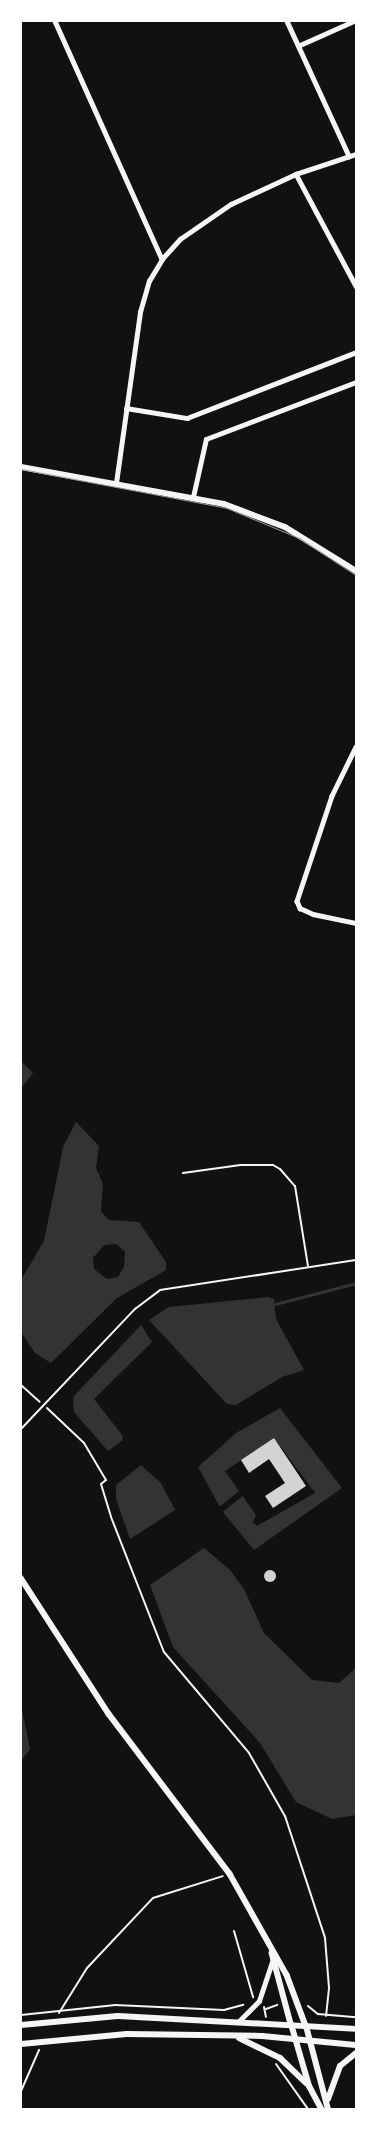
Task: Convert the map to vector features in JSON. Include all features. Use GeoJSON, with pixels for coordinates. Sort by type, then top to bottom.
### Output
{"type":"FeatureCollection","features":[{"type":"Feature","properties":{"kind":"main road"},"geometry":{"type":"LineString","coordinates":[[21,468],[193,497],[285,527],[356,571]]}},
{"type":"Feature","properties":{"kind":"main road"},"geometry":{"type":"LineString","coordinates":[[21,2025],[118,2016],[239,2021],[356,2029]]}},
{"type":"Feature","properties":{"kind":"main road"},"geometry":{"type":"LineString","coordinates":[[290,2024],[309,2086],[321,2109]]}},
{"type":"Feature","properties":{"kind":"main road"},"geometry":{"type":"LineString","coordinates":[[306,2026],[328,2099],[328,2109]]}},
{"type":"Feature","properties":{"kind":"main road"},"geometry":{"type":"LineString","coordinates":[[21,2044],[127,2034],[294,2039],[356,2045]]}},
{"type":"Feature","properties":{"kind":"main road"},"geometry":{"type":"LineString","coordinates":[[236,2037],[280,2058],[309,2086]]}},
{"type":"Feature","properties":{"kind":"main road"},"geometry":{"type":"LineString","coordinates":[[328,2099],[340,2066],[356,2053]]}},
{"type":"Feature","properties":{"kind":"street"},"geometry":{"type":"LineString","coordinates":[[55,21],[162,259]]}},
{"type":"Feature","properties":{"kind":"street"},"geometry":{"type":"LineString","coordinates":[[287,21],[300,45],[349,156]]}},
{"type":"Feature","properties":{"kind":"street"},"geometry":{"type":"LineString","coordinates":[[300,45],[354,21]]}},
{"type":"Feature","properties":{"kind":"street"},"geometry":{"type":"LineString","coordinates":[[116,483],[140,312],[149,281],[162,259],[200,224],[296,174],[356,154]]}},
{"type":"Feature","properties":{"kind":"street"},"geometry":{"type":"LineString","coordinates":[[296,174],[356,286]]}},
{"type":"Feature","properties":{"kind":"street"},"geometry":{"type":"LineString","coordinates":[[126,408],[187,418],[356,352]]}},
{"type":"Feature","properties":{"kind":"street"},"geometry":{"type":"LineString","coordinates":[[193,497],[206,439],[356,382]]}},
{"type":"Feature","properties":{"kind":"street"},"geometry":{"type":"LineString","coordinates":[[356,747],[332,796],[298,901],[300,908],[313,914],[356,923]]}},
{"type":"Feature","properties":{"kind":"street"},"geometry":{"type":"LineString","coordinates":[[21,1578],[109,1714],[230,1874],[287,1975],[306,2026]]}},
{"type":"Feature","properties":{"kind":"street"},"geometry":{"type":"LineString","coordinates":[[271,1949],[290,2024]]}},
{"type":"Feature","properties":{"kind":"street"},"geometry":{"type":"LineString","coordinates":[[239,2021],[259,2001],[273,1957]]}},
{"type":"Feature","properties":{"kind":"lane"},"geometry":{"type":"LineString","coordinates":[[183,1172],[240,1165],[273,1165],[280,1169],[295,1186],[308,1266]]}},
{"type":"Feature","properties":{"kind":"lane"},"geometry":{"type":"LineString","coordinates":[[21,1429],[135,1309],[160,1290],[356,1260]]}},
{"type":"Feature","properties":{"kind":"path"},"geometry":{"type":"LineString","coordinates":[[21,1385],[84,1443],[106,1480],[101,1484],[110,1517],[164,1652],[249,1753],[285,1816],[325,1938],[329,1988],[326,2016],[356,2017]]}},
{"type":"Feature","properties":{"kind":"path"},"geometry":{"type":"LineString","coordinates":[[67,1999],[87,1968],[153,1898],[230,1874]]}},
{"type":"Feature","properties":{"kind":"path"},"geometry":{"type":"LineString","coordinates":[[234,1931],[254,1998]]}},
{"type":"Feature","properties":{"kind":"path"},"geometry":{"type":"LineString","coordinates":[[21,2091],[36,2056]]}},
{"type":"Feature","properties":{"kind":"path"},"geometry":{"type":"LineString","coordinates":[[275,2067],[308,2109]]}},
{"type":"Feature","properties":{"kind":"shaded area"},"geometry":{"type":"Polygon","coordinates":[[[21,1061],[33,1073],[21,1088],[21,1061]]]}},
{"type":"Feature","properties":{"kind":"shaded area"},"geometry":{"type":"Polygon","coordinates":[[[76,1122],[99,1146],[96,1168],[103,1184],[101,1212],[109,1220],[139,1222],[166,1262],[166,1270],[117,1298],[51,1363],[35,1353],[21,1332],[21,1280],[44,1241],[63,1147],[76,1122]],[[117,1244],[104,1245],[93,1258],[94,1269],[107,1279],[118,1277],[124,1267],[125,1252],[117,1244]]]}},
{"type":"Feature","properties":{"kind":"shaded area"},"geometry":{"type":"Polygon","coordinates":[[[268,1297],[274,1299],[276,1319],[304,1370],[282,1377],[236,1405],[227,1404],[149,1320],[169,1307],[268,1297]]]}},
{"type":"Feature","properties":{"kind":"shaded area"},"geometry":{"type":"Polygon","coordinates":[[[141,1325],[152,1342],[94,1399],[122,1435],[123,1440],[108,1451],[74,1412],[73,1397],[141,1325]]]}},
{"type":"Feature","properties":{"kind":"shaded area"},"geometry":{"type":"Polygon","coordinates":[[[280,1408],[342,1488],[254,1550],[222,1511],[198,1467],[236,1433],[280,1408]],[[274,1438],[225,1471],[256,1515],[253,1522],[257,1526],[315,1493],[274,1438]]]}},
{"type":"Feature","properties":{"kind":"shaded area"},"geometry":{"type":"Polygon","coordinates":[[[141,1465],[161,1483],[175,1510],[130,1539],[116,1499],[116,1485],[141,1465]]]}},
{"type":"Feature","properties":{"kind":"shaded area"},"geometry":{"type":"Polygon","coordinates":[[[204,1548],[230,1570],[244,1589],[264,1633],[312,1680],[339,1683],[356,1668],[356,1815],[332,1819],[296,1802],[260,1743],[173,1647],[150,1585],[204,1548]]]}},
{"type":"Feature","properties":{"kind":"shaded area"},"geometry":{"type":"Polygon","coordinates":[[[21,1705],[30,1749],[21,1761],[21,1705]]]}},
{"type":"Feature","properties":{"kind":"pier"},"geometry":{"type":"Polygon","coordinates":[[[239,1491],[243,1496],[223,1512],[219,1507],[239,1491]]]}},
{"type":"Feature","properties":{"kind":"building"},"geometry":{"type":"Polygon","coordinates":[[[274,1438],[306,1486],[273,1508],[265,1496],[285,1483],[269,1459],[249,1473],[241,1460],[274,1438]]]}},
{"type":"Feature","properties":{"kind":"building"},"geometry":{"type":"Polygon","coordinates":[[[268,1570],[272,1570],[276,1576],[272,1582],[268,1582],[264,1578],[264,1574],[268,1570]]]}},
{"type":"Feature","properties":{"kind":"waterway"},"geometry":{"type":"LineString","coordinates":[[275,1304],[356,1283]]}},
{"type":"Feature","properties":{"kind":"tram line"},"geometry":{"type":"LineString","coordinates":[[21,469],[227,508],[299,538],[356,575]]}}]}
